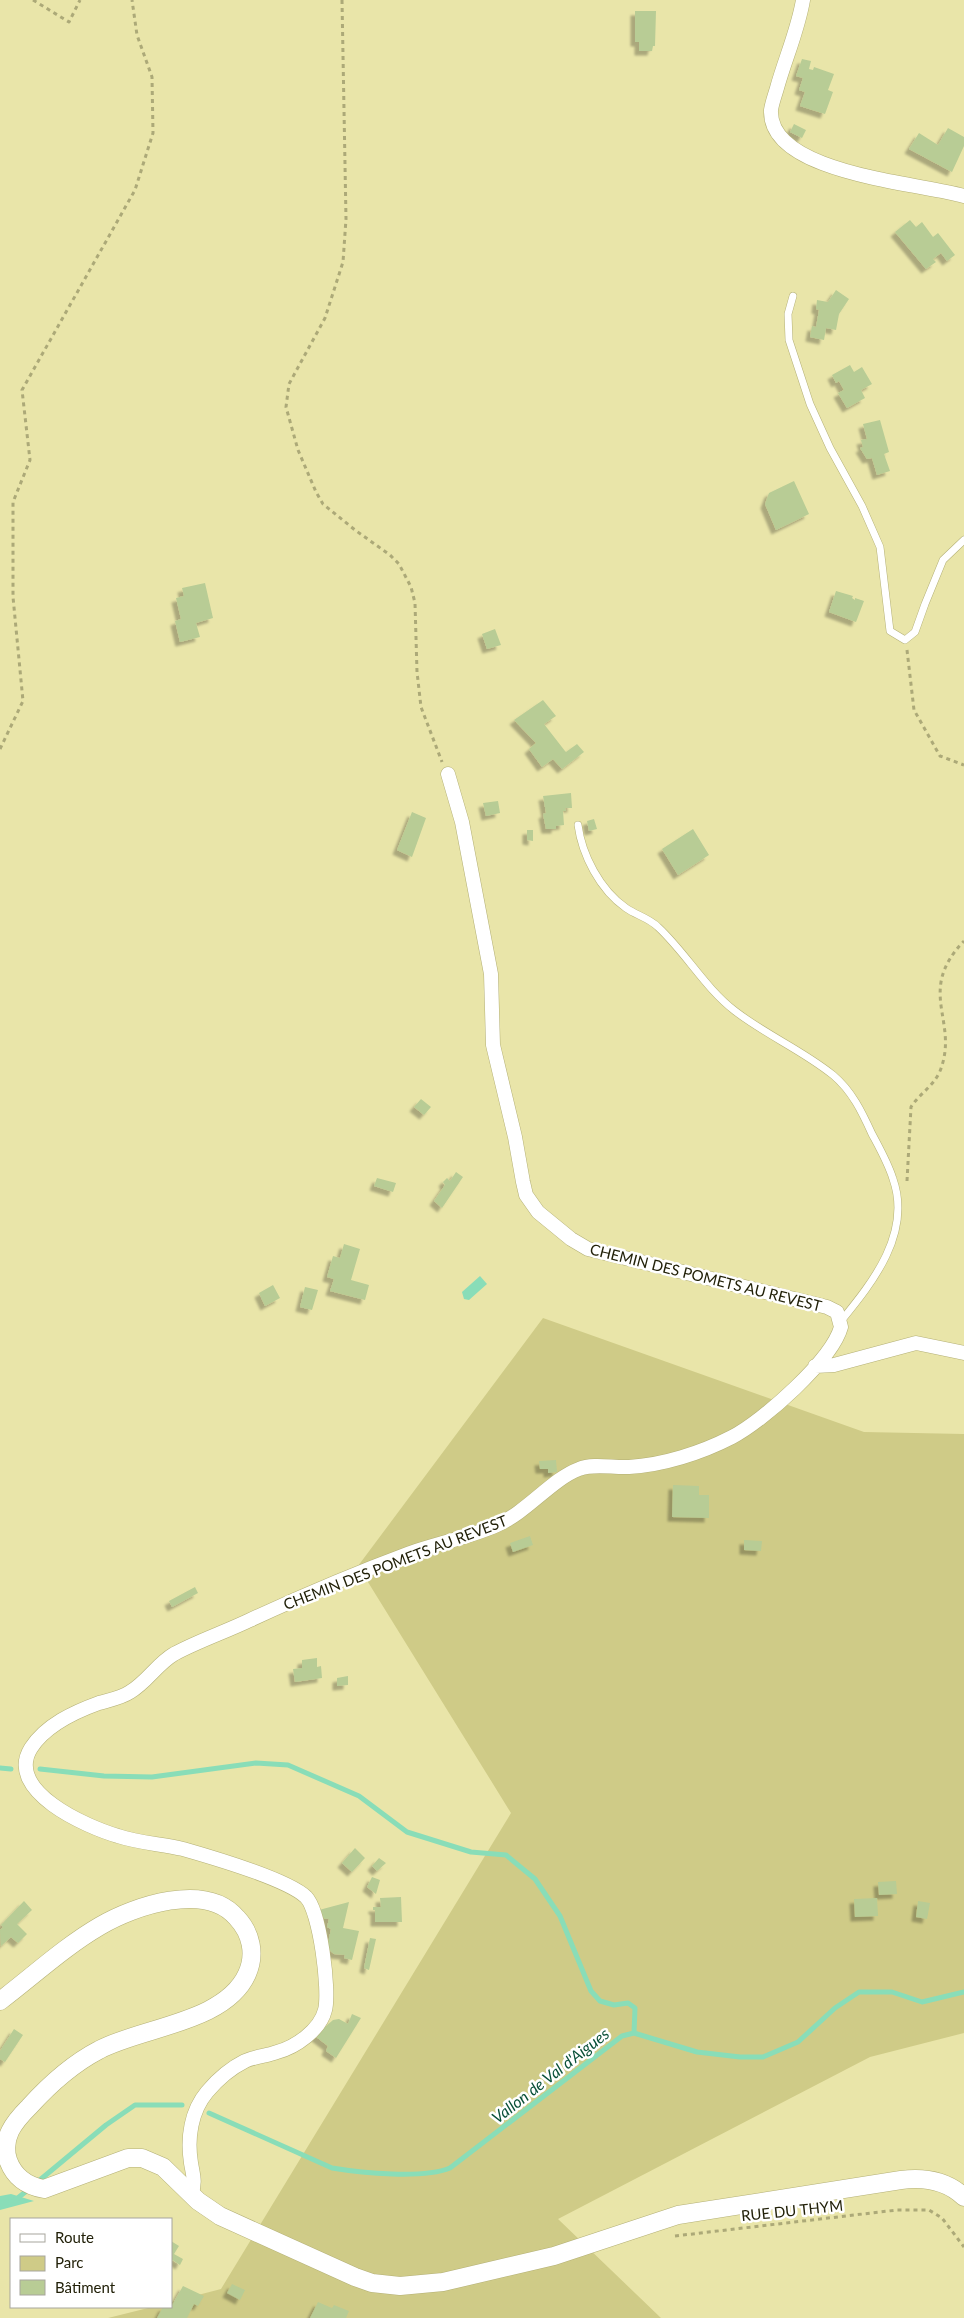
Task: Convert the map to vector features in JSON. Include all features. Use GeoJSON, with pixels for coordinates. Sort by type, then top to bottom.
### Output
{"type":"FeatureCollection","features":[{"type":"Feature","properties":{"kind":"street"},"geometry":{"type":"LineString","coordinates":[[804,2],[771,110],[776,134],[793,150],[848,172],[894,184],[940,189],[964,196]]}},
{"type":"Feature","properties":{"kind":"street","name":"CHEMIN DES POMETS AU REVEST"},"geometry":{"type":"LineString","coordinates":[[192,2195],[194,2183],[190,2152],[191,2128],[198,2104],[203,2096],[221,2077],[242,2062],[282,2051],[298,2042],[314,2030],[324,2016],[326,2001],[325,1974],[314,1909],[308,1898],[269,1878],[184,1850],[114,1835],[58,1808],[38,1793],[28,1777],[26,1758],[36,1742],[68,1716],[131,1692],[162,1662],[183,1650],[300,1596],[407,1554],[498,1525],[524,1510],[578,1469],[586,1467],[629,1467],[665,1461],[697,1452],[733,1436],[774,1406],[815,1366],[839,1334],[841,1321],[837,1312],[827,1307],[588,1249],[571,1239],[531,1203],[522,1182],[515,1137],[493,1045],[491,974],[462,822],[448,774]]}},
{"type":"Feature","properties":{"kind":"street"},"geometry":{"type":"LineString","coordinates":[[815,1366],[834,1366],[916,1343],[964,1353]]}},
{"type":"Feature","properties":{"kind":"street"},"geometry":{"type":"LineString","coordinates":[[0,2002],[89,1933],[121,1916],[154,1904],[184,1898],[198,1899],[219,1905],[236,1916],[248,1932],[252,1950],[248,1972],[236,1991],[197,2015],[175,2025],[101,2049],[72,2067],[40,2095],[14,2124],[6,2141],[9,2164],[20,2179],[31,2186],[44,2189],[114,2162],[135,2158],[154,2162],[163,2167],[192,2195],[220,2216],[330,2267],[372,2283],[400,2286],[443,2282],[554,2256],[678,2215],[914,2179],[925,2179],[946,2185],[964,2197]]}},
{"type":"Feature","properties":{"kind":"lane"},"geometry":{"type":"LineString","coordinates":[[793,296],[788,314],[788,340],[810,404],[830,448],[862,506],[880,547],[890,631],[905,640],[915,632],[924,604],[943,560],[964,540]]}},
{"type":"Feature","properties":{"kind":"lane"},"geometry":{"type":"LineString","coordinates":[[578,825],[583,849],[590,863],[601,881],[618,902],[658,927],[706,982],[736,1011],[835,1076],[860,1108],[893,1179],[898,1216],[888,1252],[866,1289],[841,1321]]}},
{"type":"Feature","properties":{"kind":"path"},"geometry":{"type":"LineString","coordinates":[[33,0],[69,22],[80,0]]}},
{"type":"Feature","properties":{"kind":"path"},"geometry":{"type":"LineString","coordinates":[[0,749],[23,702],[13,597],[13,502],[30,460],[22,390],[135,190],[153,133],[152,77],[138,35],[132,0]]}},
{"type":"Feature","properties":{"kind":"path"},"geometry":{"type":"LineString","coordinates":[[342,0],[346,219],[343,262],[325,318],[289,384],[286,406],[298,450],[316,492],[324,504],[355,530],[390,555],[399,564],[408,581],[415,603],[417,672],[421,707],[448,774]]}},
{"type":"Feature","properties":{"kind":"path"},"geometry":{"type":"LineString","coordinates":[[905,640],[914,710],[940,756],[964,764]]}},
{"type":"Feature","properties":{"kind":"path"},"geometry":{"type":"LineString","coordinates":[[897,1203],[901,1201],[906,1186],[911,1107],[915,1100],[932,1084],[940,1071],[944,1054],[944,1022],[939,991],[942,972],[952,953],[964,941]]}},
{"type":"Feature","properties":{"kind":"path","name":"RUE DU THYM"},"geometry":{"type":"LineString","coordinates":[[674,2236],[897,2210],[929,2210],[942,2218],[964,2247]]}},
{"type":"Feature","properties":{"kind":"green space"},"geometry":{"type":"Polygon","coordinates":[[[543,1318],[864,1432],[964,1434],[964,2033],[870,2057],[558,2219],[661,2318],[108,2318],[148,2308],[172,2308],[172,2302],[221,2289],[511,1813],[358,1566],[543,1318]]]}},
{"type":"Feature","properties":{"kind":"shaded area"},"geometry":{"type":"Polygon","coordinates":[[[480,1276],[487,1284],[469,1300],[464,1299],[462,1292],[480,1276]]]}},
{"type":"Feature","properties":{"kind":"shaded area"},"geometry":{"type":"Polygon","coordinates":[[[11,2194],[34,2201],[0,2210],[0,2196],[11,2194]]]}},
{"type":"Feature","properties":{"kind":"building"},"geometry":{"type":"Polygon","coordinates":[[[635,11],[656,11],[655,46],[653,46],[652,51],[639,51],[639,42],[635,42],[635,11]]]}},
{"type":"Feature","properties":{"kind":"building"},"geometry":{"type":"Polygon","coordinates":[[[802,59],[811,61],[809,69],[813,70],[814,67],[834,74],[828,90],[833,92],[825,114],[800,106],[805,92],[799,90],[803,78],[796,76],[802,59]]]}},
{"type":"Feature","properties":{"kind":"building"},"geometry":{"type":"Polygon","coordinates":[[[794,124],[806,130],[802,138],[790,132],[794,124]]]}},
{"type":"Feature","properties":{"kind":"building"},"geometry":{"type":"Polygon","coordinates":[[[948,128],[964,137],[964,146],[952,172],[909,149],[919,133],[938,145],[948,128]]]}},
{"type":"Feature","properties":{"kind":"building"},"geometry":{"type":"Polygon","coordinates":[[[910,220],[916,227],[922,222],[933,237],[938,233],[955,255],[947,261],[941,253],[933,259],[936,262],[926,269],[895,232],[910,220]]]}},
{"type":"Feature","properties":{"kind":"building"},"geometry":{"type":"Polygon","coordinates":[[[836,290],[849,299],[839,314],[836,330],[826,328],[824,340],[810,337],[812,326],[816,327],[819,310],[816,309],[817,300],[828,302],[836,290]]]}},
{"type":"Feature","properties":{"kind":"building"},"geometry":{"type":"Polygon","coordinates":[[[850,365],[854,372],[862,367],[872,384],[861,390],[865,398],[847,408],[838,393],[844,390],[839,381],[836,383],[832,375],[850,365]]]}},
{"type":"Feature","properties":{"kind":"building"},"geometry":{"type":"Polygon","coordinates":[[[880,420],[889,452],[884,454],[890,471],[877,475],[872,458],[867,459],[860,448],[863,447],[861,440],[867,439],[863,424],[880,420]]]}},
{"type":"Feature","properties":{"kind":"building"},"geometry":{"type":"Polygon","coordinates":[[[794,481],[809,514],[776,530],[765,504],[769,493],[794,481]]]}},
{"type":"Feature","properties":{"kind":"building"},"geometry":{"type":"Polygon","coordinates":[[[205,583],[213,618],[196,623],[200,637],[180,642],[175,621],[181,619],[176,598],[184,596],[182,588],[205,583]]]}},
{"type":"Feature","properties":{"kind":"building"},"geometry":{"type":"Polygon","coordinates":[[[836,591],[853,596],[852,598],[855,600],[855,598],[864,601],[856,622],[829,612],[836,591]]]}},
{"type":"Feature","properties":{"kind":"building"},"geometry":{"type":"Polygon","coordinates":[[[495,629],[501,645],[487,649],[482,634],[495,629]]]}},
{"type":"Feature","properties":{"kind":"building"},"geometry":{"type":"Polygon","coordinates":[[[543,700],[556,716],[544,724],[565,751],[577,744],[584,752],[562,769],[553,759],[542,767],[529,749],[536,743],[514,720],[543,700]]]}},
{"type":"Feature","properties":{"kind":"building"},"geometry":{"type":"Polygon","coordinates":[[[571,793],[572,808],[565,808],[566,811],[563,811],[564,825],[556,826],[556,829],[546,829],[543,814],[546,813],[543,796],[571,793]]]}},
{"type":"Feature","properties":{"kind":"building"},"geometry":{"type":"Polygon","coordinates":[[[498,801],[500,813],[486,816],[483,803],[498,801]]]}},
{"type":"Feature","properties":{"kind":"building"},"geometry":{"type":"Polygon","coordinates":[[[412,812],[426,818],[412,857],[397,850],[412,812]]]}},
{"type":"Feature","properties":{"kind":"building"},"geometry":{"type":"Polygon","coordinates":[[[594,819],[597,829],[589,831],[587,821],[594,819]]]}},
{"type":"Feature","properties":{"kind":"building"},"geometry":{"type":"Polygon","coordinates":[[[693,829],[709,855],[678,875],[662,849],[693,829]]]}},
{"type":"Feature","properties":{"kind":"building"},"geometry":{"type":"Polygon","coordinates":[[[527,830],[533,830],[533,841],[527,840],[527,830]]]}},
{"type":"Feature","properties":{"kind":"building"},"geometry":{"type":"Polygon","coordinates":[[[421,1099],[431,1107],[424,1115],[414,1107],[421,1099]]]}},
{"type":"Feature","properties":{"kind":"building"},"geometry":{"type":"Polygon","coordinates":[[[456,1172],[463,1177],[442,1208],[434,1201],[445,1185],[443,1182],[447,1178],[450,1181],[456,1172]]]}},
{"type":"Feature","properties":{"kind":"building"},"geometry":{"type":"Polygon","coordinates":[[[377,1178],[396,1183],[393,1192],[374,1186],[377,1178]]]}},
{"type":"Feature","properties":{"kind":"building"},"geometry":{"type":"Polygon","coordinates":[[[344,1244],[360,1249],[351,1280],[369,1285],[365,1300],[330,1291],[334,1279],[327,1277],[333,1256],[340,1258],[344,1244]]]}},
{"type":"Feature","properties":{"kind":"building"},"geometry":{"type":"Polygon","coordinates":[[[273,1285],[280,1298],[265,1306],[259,1293],[273,1285]]]}},
{"type":"Feature","properties":{"kind":"building"},"geometry":{"type":"Polygon","coordinates":[[[305,1287],[318,1290],[312,1310],[300,1307],[305,1287]]]}},
{"type":"Feature","properties":{"kind":"building"},"geometry":{"type":"Polygon","coordinates":[[[556,1460],[557,1472],[548,1473],[548,1469],[540,1469],[539,1461],[556,1460]]]}},
{"type":"Feature","properties":{"kind":"building"},"geometry":{"type":"Polygon","coordinates":[[[673,1485],[699,1486],[699,1495],[709,1495],[709,1518],[672,1517],[673,1485]]]}},
{"type":"Feature","properties":{"kind":"building"},"geometry":{"type":"Polygon","coordinates":[[[530,1536],[533,1545],[513,1552],[510,1543],[530,1536]]]}},
{"type":"Feature","properties":{"kind":"building"},"geometry":{"type":"Polygon","coordinates":[[[744,1540],[762,1541],[761,1551],[744,1550],[744,1540]]]}},
{"type":"Feature","properties":{"kind":"building"},"geometry":{"type":"Polygon","coordinates":[[[195,1587],[198,1593],[172,1607],[169,1601],[195,1587]]]}},
{"type":"Feature","properties":{"kind":"building"},"geometry":{"type":"Polygon","coordinates":[[[317,1658],[317,1667],[321,1666],[322,1678],[295,1682],[293,1669],[302,1668],[302,1660],[317,1658]]]}},
{"type":"Feature","properties":{"kind":"building"},"geometry":{"type":"Polygon","coordinates":[[[348,1676],[348,1685],[337,1686],[337,1678],[348,1676]]]}},
{"type":"Feature","properties":{"kind":"building"},"geometry":{"type":"Polygon","coordinates":[[[355,1848],[365,1858],[352,1872],[342,1863],[355,1848]]]}},
{"type":"Feature","properties":{"kind":"building"},"geometry":{"type":"Polygon","coordinates":[[[379,1858],[386,1863],[377,1871],[372,1866],[379,1858]]]}},
{"type":"Feature","properties":{"kind":"building"},"geometry":{"type":"Polygon","coordinates":[[[372,1877],[380,1880],[376,1894],[367,1887],[372,1877]]]}},
{"type":"Feature","properties":{"kind":"building"},"geometry":{"type":"Polygon","coordinates":[[[896,1881],[897,1894],[879,1895],[878,1882],[896,1881]]]}},
{"type":"Feature","properties":{"kind":"building"},"geometry":{"type":"Polygon","coordinates":[[[401,1897],[402,1922],[375,1922],[375,1910],[373,1910],[373,1907],[381,1907],[380,1898],[401,1897]]]}},
{"type":"Feature","properties":{"kind":"building"},"geometry":{"type":"Polygon","coordinates":[[[877,1898],[878,1916],[855,1917],[854,1899],[877,1898]]]}},
{"type":"Feature","properties":{"kind":"building"},"geometry":{"type":"Polygon","coordinates":[[[24,1901],[32,1910],[17,1924],[27,1934],[18,1943],[11,1937],[1,1946],[0,1930],[3,1927],[1,1925],[24,1901]]]}},
{"type":"Feature","properties":{"kind":"building"},"geometry":{"type":"Polygon","coordinates":[[[918,1901],[930,1903],[927,1919],[916,1917],[918,1901]]]}},
{"type":"Feature","properties":{"kind":"building"},"geometry":{"type":"Polygon","coordinates":[[[349,1902],[343,1928],[359,1931],[352,1960],[344,1958],[345,1955],[334,1954],[327,1948],[331,1929],[327,1927],[329,1919],[320,1918],[319,1910],[349,1902]]]}},
{"type":"Feature","properties":{"kind":"building"},"geometry":{"type":"Polygon","coordinates":[[[370,1938],[376,1939],[369,1970],[364,1968],[370,1938]]]}},
{"type":"Feature","properties":{"kind":"building"},"geometry":{"type":"Polygon","coordinates":[[[352,2014],[361,2018],[336,2058],[326,2051],[328,2046],[315,2036],[333,2020],[339,2019],[348,2024],[352,2014]]]}},
{"type":"Feature","properties":{"kind":"building"},"geometry":{"type":"Polygon","coordinates":[[[14,2029],[23,2035],[5,2062],[0,2059],[0,2051],[14,2029]]]}},
{"type":"Feature","properties":{"kind":"building"},"geometry":{"type":"Polygon","coordinates":[[[172,2242],[179,2246],[174,2254],[183,2259],[180,2265],[172,2260],[172,2242]]]}},
{"type":"Feature","properties":{"kind":"building"},"geometry":{"type":"Polygon","coordinates":[[[232,2284],[245,2290],[240,2300],[227,2293],[232,2284]]]}},
{"type":"Feature","properties":{"kind":"building"},"geometry":{"type":"Polygon","coordinates":[[[183,2286],[204,2296],[198,2306],[194,2304],[187,2318],[157,2318],[162,2308],[172,2308],[183,2286]]]}},
{"type":"Feature","properties":{"kind":"building"},"geometry":{"type":"Polygon","coordinates":[[[318,2302],[332,2308],[334,2305],[349,2311],[346,2318],[310,2318],[318,2302]]]}},
{"type":"Feature","properties":{"kind":"waterway"},"geometry":{"type":"LineString","coordinates":[[40,1769],[104,1776],[152,1777],[256,1763],[288,1765],[359,1796],[407,1832],[471,1852],[506,1855],[535,1879],[560,1916],[591,1991],[600,2001],[614,2005],[628,2003],[635,2008],[634,2033]]}},
{"type":"Feature","properties":{"kind":"waterway"},"geometry":{"type":"LineString","coordinates":[[0,1768],[11,1769]]}},
{"type":"Feature","properties":{"kind":"waterway","name":"Vallon de Val d'Aigues"},"geometry":{"type":"LineString","coordinates":[[209,2113],[332,2168],[392,2174],[438,2171],[450,2168],[622,2036],[634,2033],[697,2052],[740,2057],[763,2057],[798,2042],[835,2008],[859,1992],[892,1992],[922,2002],[964,1992]]}},
{"type":"Feature","properties":{"kind":"waterway","name":"Vallon de Val d'Aigues"},"geometry":{"type":"LineString","coordinates":[[35,2184],[106,2125],[135,2105],[182,2105]]}},
{"type":"Feature","properties":{"kind":"waterway","name":"Vallon de Val d'Aigues"},"geometry":{"type":"LineString","coordinates":[[14,2201],[29,2189]]}}]}
